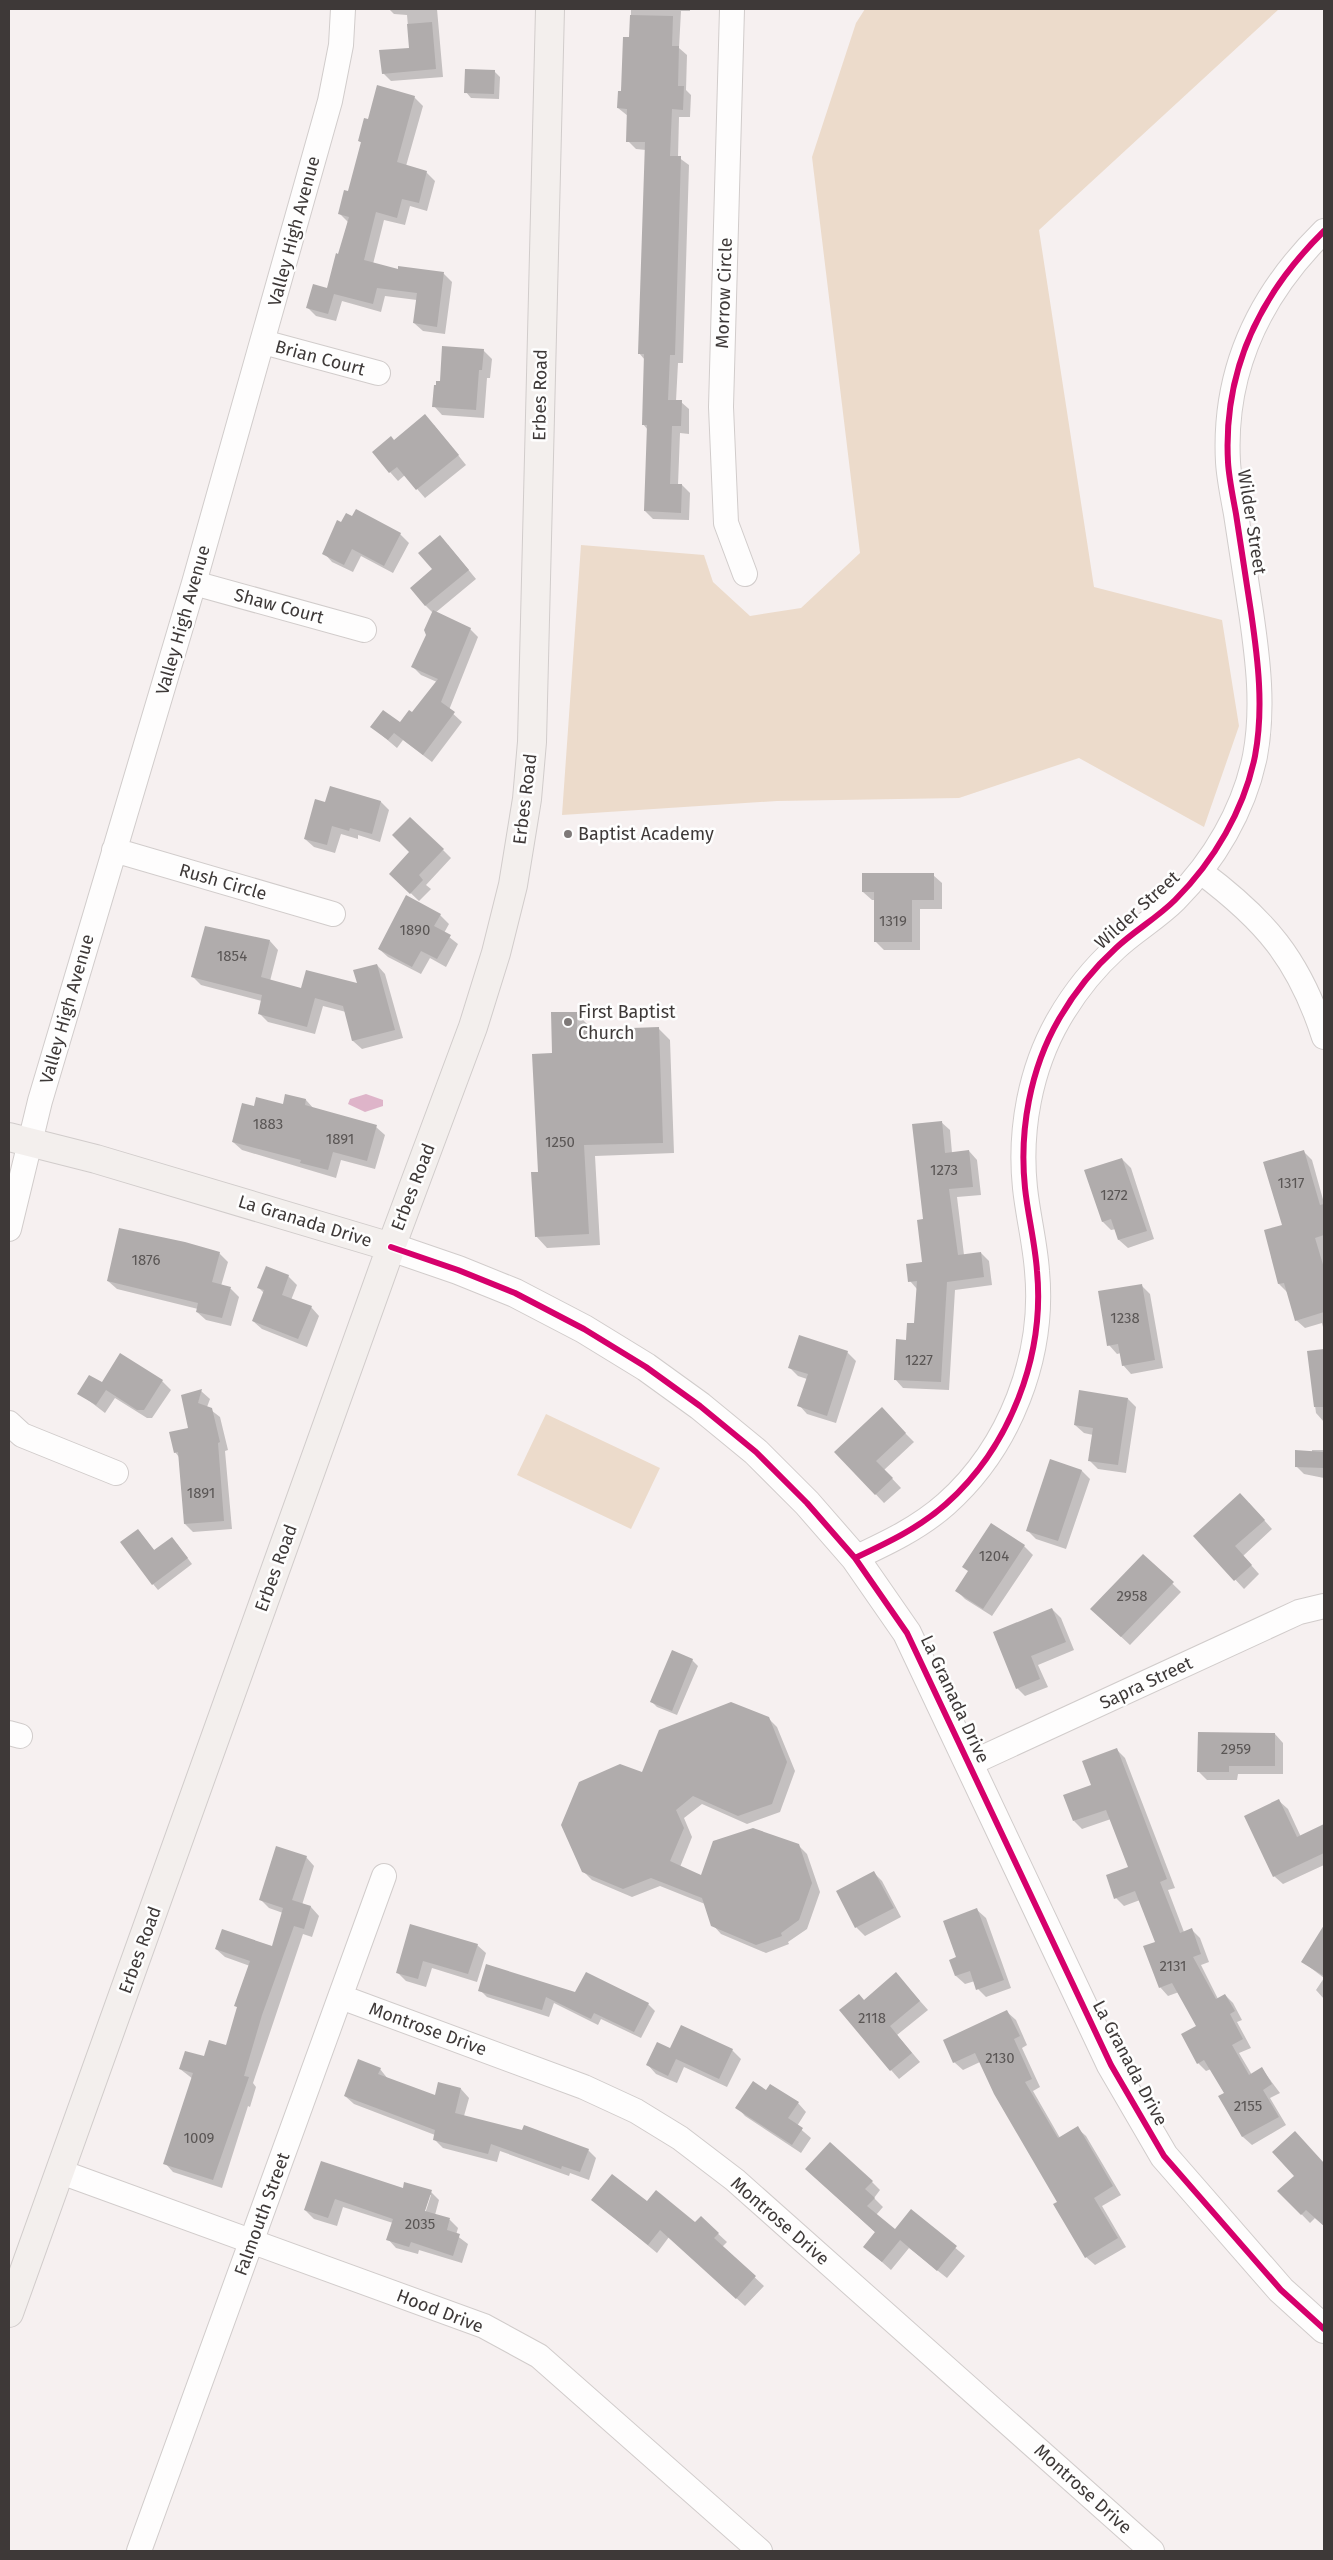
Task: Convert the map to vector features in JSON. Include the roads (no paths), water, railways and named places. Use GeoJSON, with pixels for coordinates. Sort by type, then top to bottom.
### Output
{"type":"FeatureCollection","features":[{"type":"Feature","properties":{"kind":"main road","name":"Erbes Road"},"geometry":{"type":"LineString","coordinates":[[9,2313],[61,2172],[390,1247],[473,1027],[496,953],[513,885],[527,799],[532,742],[550,9]]}},
{"type":"Feature","properties":{"kind":"main road","name":"La Granada Drive"},"geometry":{"type":"LineString","coordinates":[[20,1139],[390,1247]]}},
{"type":"Feature","properties":{"kind":"street","name":"Valley High Avenue"},"geometry":{"type":"LineString","coordinates":[[9,1229],[20,1139],[114,850],[194,583],[263,342],[330,101],[341,45],[343,9]]}},
{"type":"Feature","properties":{"kind":"street","name":"Morrow Circle"},"geometry":{"type":"LineString","coordinates":[[732,9],[721,407],[726,523],[746,574]]}},
{"type":"Feature","properties":{"kind":"street","name":"Wilder Street"},"geometry":{"type":"LineString","coordinates":[[855,1558],[903,1535],[946,1504],[980,1466],[1010,1419],[1029,1366],[1038,1319],[1038,1272],[1025,1188],[1023,1154],[1027,1110],[1038,1065],[1058,1020],[1090,975],[1116,948],[1173,902],[1201,872],[1227,832],[1244,794],[1254,758],[1260,717],[1259,664],[1228,463],[1229,414],[1235,377],[1251,331],[1277,284],[1324,231]]}},
{"type":"Feature","properties":{"kind":"street","name":"Brian Court"},"geometry":{"type":"LineString","coordinates":[[263,342],[378,373]]}},
{"type":"Feature","properties":{"kind":"street","name":"Shaw Court"},"geometry":{"type":"LineString","coordinates":[[194,583],[364,630]]}},
{"type":"Feature","properties":{"kind":"street","name":"Rush Circle"},"geometry":{"type":"LineString","coordinates":[[114,850],[333,914]]}},
{"type":"Feature","properties":{"kind":"street"},"geometry":{"type":"LineString","coordinates":[[1201,872],[1238,900],[1265,926],[1288,957],[1307,992],[1324,1037]]}},
{"type":"Feature","properties":{"kind":"street","name":"La Granada Drive"},"geometry":{"type":"LineString","coordinates":[[390,1247],[458,1270],[515,1293],[584,1329],[646,1366],[700,1406],[756,1452],[807,1503],[855,1558],[906,1633],[1110,2065],[1164,2156],[1281,2290],[1324,2329]]}},
{"type":"Feature","properties":{"kind":"street"},"geometry":{"type":"LineString","coordinates":[[9,1423],[22,1435],[116,1473]]}},
{"type":"Feature","properties":{"kind":"street","name":"Sapra Street"},"geometry":{"type":"LineString","coordinates":[[969,1764],[1299,1612],[1324,1606]]}},
{"type":"Feature","properties":{"kind":"street","name":"Falmouth Street"},"geometry":{"type":"LineString","coordinates":[[138,2551],[384,1876]]}},
{"type":"Feature","properties":{"kind":"street","name":"Montrose Drive"},"geometry":{"type":"LineString","coordinates":[[341,1997],[584,2087],[636,2111],[680,2138],[735,2180],[1152,2551]]}},
{"type":"Feature","properties":{"kind":"street","name":"Hood Drive"},"geometry":{"type":"LineString","coordinates":[[61,2172],[484,2326],[539,2356],[760,2551]]}},
{"type":"Feature","properties":{"kind":"place","name":"Baptist Academy"},"geometry":{"type":"Point","coordinates":[568,834]}},
{"type":"Feature","properties":{"kind":"place","name":"First Baptist Church"},"geometry":{"type":"Point","coordinates":[568,1022]}}]}
